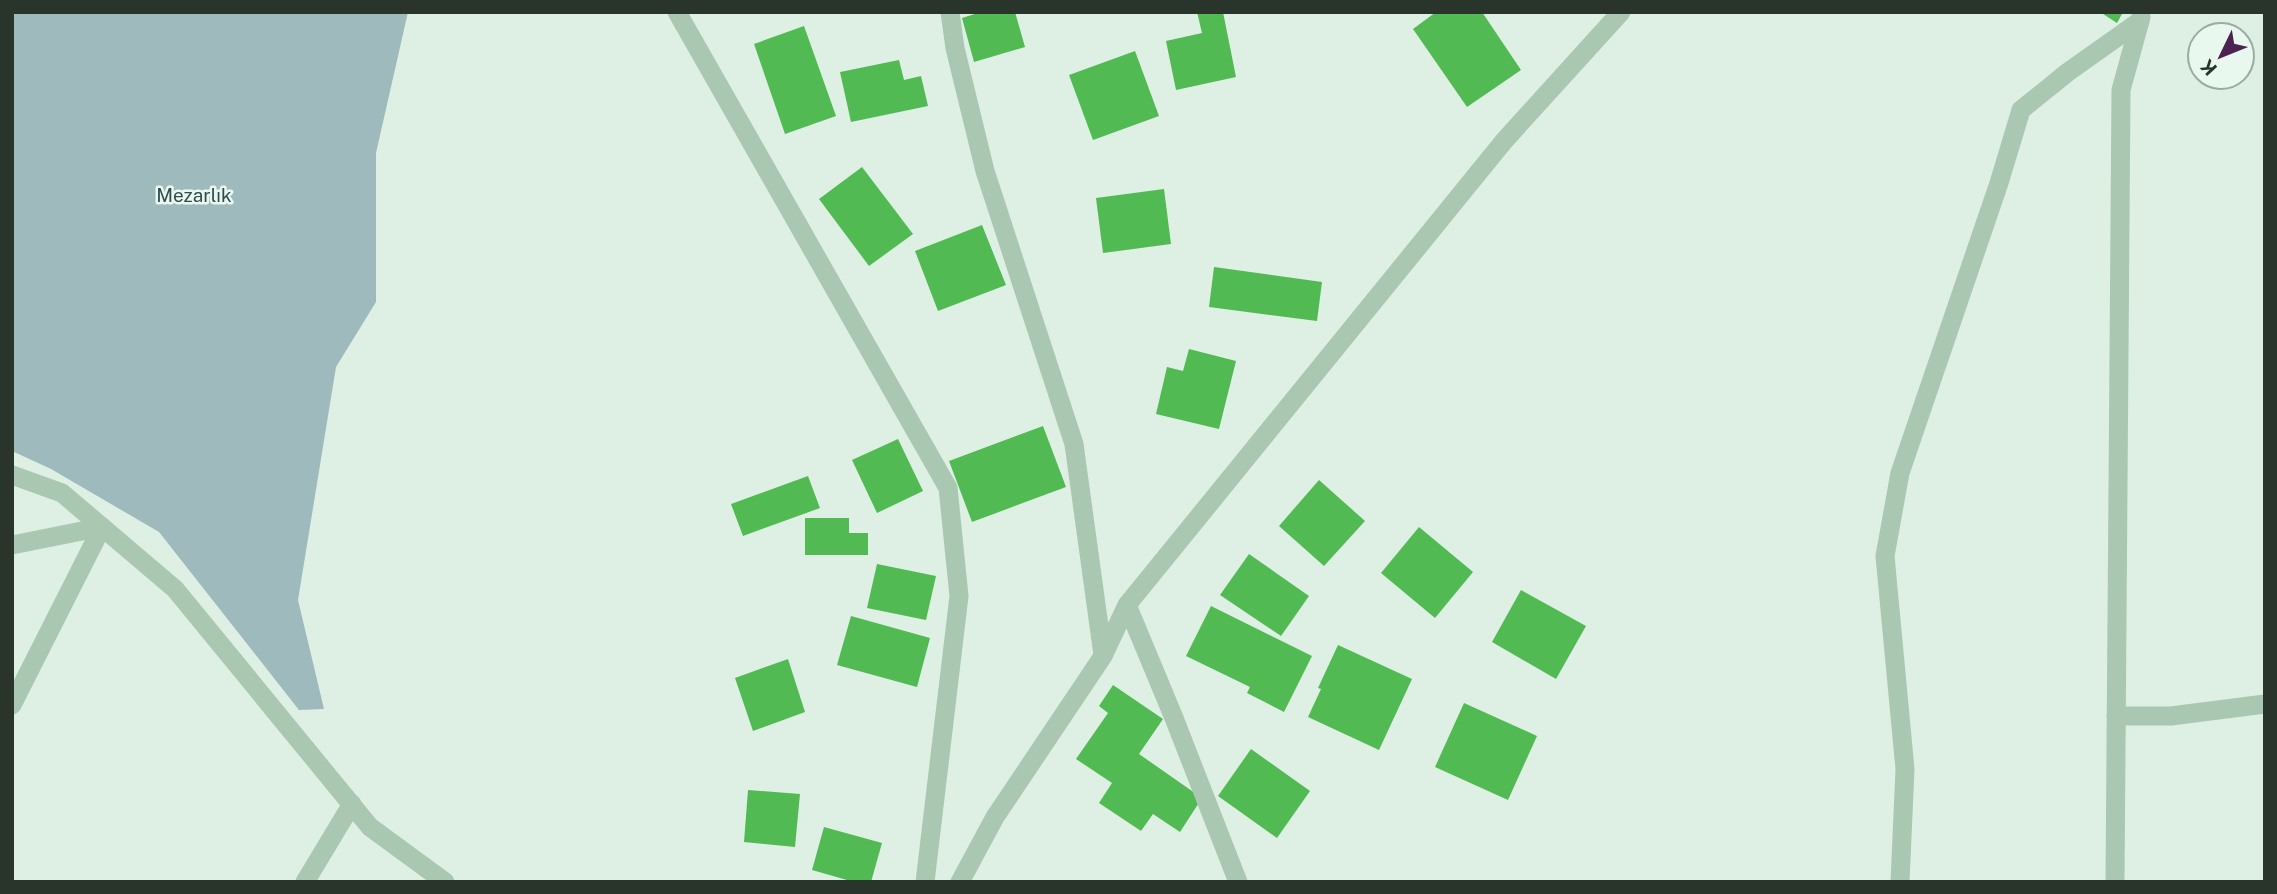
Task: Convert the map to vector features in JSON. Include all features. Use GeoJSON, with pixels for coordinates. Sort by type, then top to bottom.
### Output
{"type":"FeatureCollection","features":[{"type":"Feature","properties":{"kind":"street"},"geometry":{"type":"LineString","coordinates":[[677,12],[948,488],[959,596],[925,882]]}},
{"type":"Feature","properties":{"kind":"street"},"geometry":{"type":"LineString","coordinates":[[950,12],[955,48],[985,171],[1074,444],[1103,656]]}},
{"type":"Feature","properties":{"kind":"street"},"geometry":{"type":"LineString","coordinates":[[960,882],[995,817],[1103,656],[1127,605],[1504,141],[1621,12]]}},
{"type":"Feature","properties":{"kind":"street"},"geometry":{"type":"LineString","coordinates":[[2115,882],[2122,90],[2141,16]]}},
{"type":"Feature","properties":{"kind":"street"},"geometry":{"type":"LineString","coordinates":[[1900,882],[1905,768],[1885,556],[1900,473],[1999,183],[2021,110],[2141,16]]}},
{"type":"Feature","properties":{"kind":"street"},"geometry":{"type":"LineString","coordinates":[[12,475],[62,493],[175,589],[370,827],[445,882]]}},
{"type":"Feature","properties":{"kind":"street"},"geometry":{"type":"LineString","coordinates":[[12,545],[102,527]]}},
{"type":"Feature","properties":{"kind":"street"},"geometry":{"type":"LineString","coordinates":[[12,705],[102,527]]}},
{"type":"Feature","properties":{"kind":"street"},"geometry":{"type":"LineString","coordinates":[[1127,605],[1238,882]]}},
{"type":"Feature","properties":{"kind":"street"},"geometry":{"type":"LineString","coordinates":[[2116,716],[2171,716],[2265,704]]}},
{"type":"Feature","properties":{"kind":"street"},"geometry":{"type":"LineString","coordinates":[[304,882],[352,804]]}},
{"type":"Feature","properties":{"kind":"green space","name":"Mezarlık"},"geometry":{"type":"Polygon","coordinates":[[[12,12],[408,12],[376,153],[376,302],[336,367],[298,600],[324,709],[299,710],[159,532],[51,469],[12,451],[12,12]]]}},
{"type":"Feature","properties":{"kind":"building"},"geometry":{"type":"Polygon","coordinates":[[[981,12],[1015,12],[1025,47],[974,62],[962,18],[981,12]]]}},
{"type":"Feature","properties":{"kind":"building"},"geometry":{"type":"Polygon","coordinates":[[[1197,12],[1223,12],[1236,77],[1176,90],[1166,41],[1202,33],[1197,12]]]}},
{"type":"Feature","properties":{"kind":"building"},"geometry":{"type":"Polygon","coordinates":[[[1436,12],[1482,12],[1521,70],[1467,107],[1413,29],[1436,12]]]}},
{"type":"Feature","properties":{"kind":"building"},"geometry":{"type":"Polygon","coordinates":[[[2100,12],[2123,12],[2117,23],[2100,12]]]}},
{"type":"Feature","properties":{"kind":"building"},"geometry":{"type":"Polygon","coordinates":[[[804,26],[836,116],[785,134],[754,44],[804,26]]]}},
{"type":"Feature","properties":{"kind":"building"},"geometry":{"type":"Polygon","coordinates":[[[1135,51],[1159,116],[1093,140],[1069,75],[1135,51]]]}},
{"type":"Feature","properties":{"kind":"building"},"geometry":{"type":"Polygon","coordinates":[[[899,60],[904,80],[921,76],[928,106],[851,122],[840,72],[899,60]]]}},
{"type":"Feature","properties":{"kind":"building"},"geometry":{"type":"Polygon","coordinates":[[[862,167],[913,234],[869,266],[819,199],[862,167]]]}},
{"type":"Feature","properties":{"kind":"building"},"geometry":{"type":"Polygon","coordinates":[[[1164,189],[1171,244],[1103,253],[1096,198],[1164,189]]]}},
{"type":"Feature","properties":{"kind":"building"},"geometry":{"type":"Polygon","coordinates":[[[982,225],[1006,285],[938,311],[915,251],[982,225]]]}},
{"type":"Feature","properties":{"kind":"building"},"geometry":{"type":"Polygon","coordinates":[[[1214,267],[1322,282],[1317,321],[1209,307],[1214,267]]]}},
{"type":"Feature","properties":{"kind":"building"},"geometry":{"type":"Polygon","coordinates":[[[1189,349],[1236,361],[1219,429],[1156,414],[1167,367],[1183,371],[1189,349]]]}},
{"type":"Feature","properties":{"kind":"building"},"geometry":{"type":"Polygon","coordinates":[[[1043,426],[1066,487],[972,522],[949,461],[1043,426]]]}},
{"type":"Feature","properties":{"kind":"building"},"geometry":{"type":"Polygon","coordinates":[[[898,439],[923,491],[877,513],[852,460],[898,439]]]}},
{"type":"Feature","properties":{"kind":"building"},"geometry":{"type":"Polygon","coordinates":[[[808,476],[820,508],[743,536],[731,504],[808,476]]]}},
{"type":"Feature","properties":{"kind":"building"},"geometry":{"type":"Polygon","coordinates":[[[1319,480],[1365,521],[1324,566],[1279,526],[1319,480]]]}},
{"type":"Feature","properties":{"kind":"building"},"geometry":{"type":"Polygon","coordinates":[[[805,518],[849,518],[849,533],[868,533],[868,555],[805,555],[805,518]]]}},
{"type":"Feature","properties":{"kind":"building"},"geometry":{"type":"Polygon","coordinates":[[[1419,527],[1473,572],[1435,618],[1381,573],[1419,527]]]}},
{"type":"Feature","properties":{"kind":"building"},"geometry":{"type":"Polygon","coordinates":[[[1249,554],[1309,596],[1281,636],[1220,595],[1249,554]]]}},
{"type":"Feature","properties":{"kind":"building"},"geometry":{"type":"Polygon","coordinates":[[[877,564],[936,576],[926,620],[867,608],[877,564]]]}},
{"type":"Feature","properties":{"kind":"building"},"geometry":{"type":"Polygon","coordinates":[[[1521,590],[1586,626],[1556,679],[1492,642],[1521,590]]]}},
{"type":"Feature","properties":{"kind":"building"},"geometry":{"type":"Polygon","coordinates":[[[1211,606],[1312,656],[1284,712],[1247,693],[1250,687],[1186,656],[1211,606]]]}},
{"type":"Feature","properties":{"kind":"building"},"geometry":{"type":"Polygon","coordinates":[[[851,616],[930,638],[917,687],[837,665],[851,616]]]}},
{"type":"Feature","properties":{"kind":"building"},"geometry":{"type":"Polygon","coordinates":[[[1338,645],[1412,679],[1379,750],[1308,717],[1338,645]]]}},
{"type":"Feature","properties":{"kind":"building"},"geometry":{"type":"Polygon","coordinates":[[[788,659],[805,712],[753,731],[735,678],[788,659]]]}},
{"type":"Feature","properties":{"kind":"building"},"geometry":{"type":"Polygon","coordinates":[[[1113,685],[1163,719],[1139,754],[1202,798],[1180,832],[1153,814],[1141,831],[1099,803],[1112,783],[1076,759],[1108,713],[1099,706],[1113,685]]]}},
{"type":"Feature","properties":{"kind":"building"},"geometry":{"type":"Polygon","coordinates":[[[1464,703],[1537,736],[1508,800],[1435,767],[1464,703]]]}},
{"type":"Feature","properties":{"kind":"building"},"geometry":{"type":"Polygon","coordinates":[[[1251,749],[1310,791],[1277,838],[1218,796],[1251,749]]]}},
{"type":"Feature","properties":{"kind":"building"},"geometry":{"type":"Polygon","coordinates":[[[748,790],[800,794],[795,847],[744,842],[748,790]]]}},
{"type":"Feature","properties":{"kind":"building"},"geometry":{"type":"Polygon","coordinates":[[[824,827],[882,843],[871,882],[854,882],[812,870],[824,827]]]}}]}
